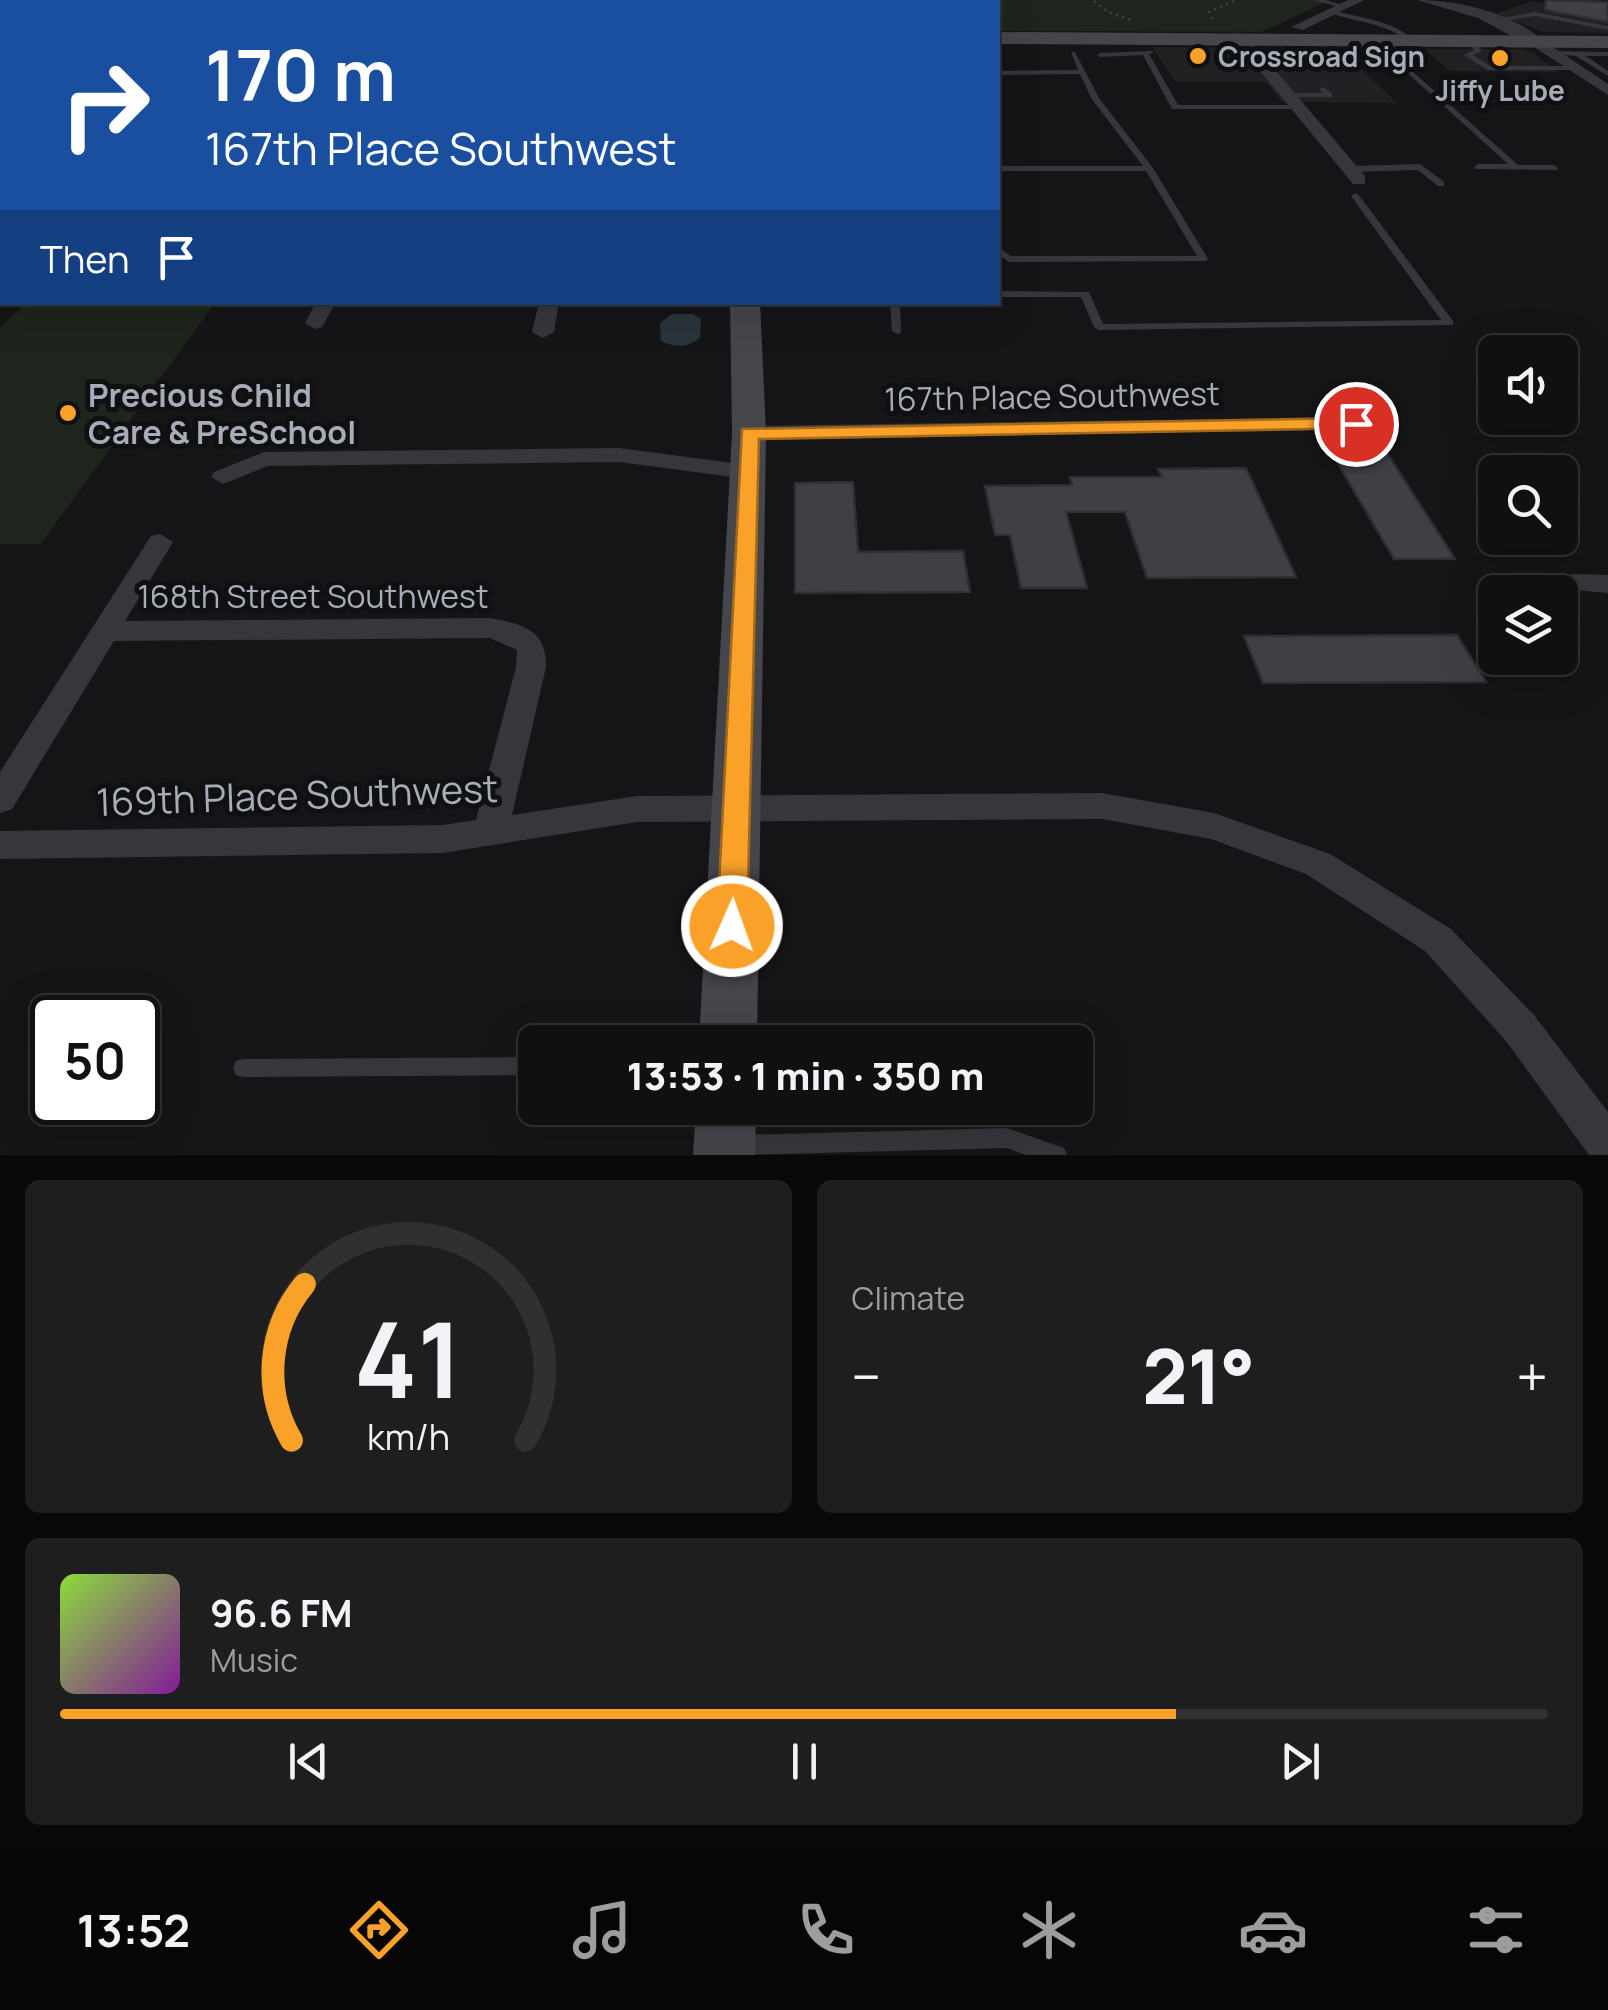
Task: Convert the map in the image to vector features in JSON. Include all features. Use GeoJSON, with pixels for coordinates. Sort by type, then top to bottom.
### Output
{"type":"FeatureCollection","features":[{"type":"Feature","properties":{"kind":"main road"},"geometry":{"type":"LineString","coordinates":[[1000,38],[1068,46],[1306,34],[1376,41],[1608,42]]}},
{"type":"Feature","properties":{"kind":"main road"},"geometry":{"type":"LineString","coordinates":[[729,1025],[748,452],[746,305]]}},
{"type":"Feature","properties":{"kind":"street"},"geometry":{"type":"LineString","coordinates":[[1425,0],[1494,20],[1554,54],[1576,61],[1603,78],[1608,91]]}},
{"type":"Feature","properties":{"kind":"street"},"geometry":{"type":"LineString","coordinates":[[1306,34],[1345,6]]}},
{"type":"Feature","properties":{"kind":"street"},"geometry":{"type":"LineString","coordinates":[[1242,40],[1355,182]]}},
{"type":"Feature","properties":{"kind":"street"},"geometry":{"type":"LineString","coordinates":[[316,323],[325,305]]}},
{"type":"Feature","properties":{"kind":"street"},"geometry":{"type":"LineString","coordinates":[[543,332],[549,305]]}},
{"type":"Feature","properties":{"kind":"street","name":"167th Place Southwest"},"geometry":{"type":"LineString","coordinates":[[223,477],[264,460],[748,452],[1356,424]]}},
{"type":"Feature","properties":{"kind":"street"},"geometry":{"type":"LineString","coordinates":[[0,800],[160,542]]}},
{"type":"Feature","properties":{"kind":"street"},"geometry":{"type":"LineString","coordinates":[[1578,583],[1608,584]]}},
{"type":"Feature","properties":{"kind":"street","name":"168th Street Southwest"},"geometry":{"type":"LineString","coordinates":[[105,631],[490,628],[520,638],[532,646],[531,667],[490,834]]}},
{"type":"Feature","properties":{"kind":"street","name":"169th Place Southwest"},"geometry":{"type":"LineString","coordinates":[[0,845],[305,843],[490,834],[637,810],[1102,806],[1214,826],[1318,864],[1438,940],[1520,1028],[1608,1146]]}},
{"type":"Feature","properties":{"kind":"lane"},"geometry":{"type":"LineString","coordinates":[[1316,0],[1345,6],[1401,31],[1412,41]]}},
{"type":"Feature","properties":{"kind":"lane"},"geometry":{"type":"LineString","coordinates":[[1494,20],[1535,14],[1608,28]]}},
{"type":"Feature","properties":{"kind":"lane"},"geometry":{"type":"LineString","coordinates":[[1257,58],[1278,58],[1273,52],[1276,50],[1322,50],[1306,34]]}},
{"type":"Feature","properties":{"kind":"lane"},"geometry":{"type":"LineString","coordinates":[[1100,55],[1143,40],[1174,107],[1293,101],[1328,95]]}},
{"type":"Feature","properties":{"kind":"lane"},"geometry":{"type":"LineString","coordinates":[[1376,41],[1516,168]]}},
{"type":"Feature","properties":{"kind":"lane"},"geometry":{"type":"LineString","coordinates":[[1469,42],[1479,51],[1468,55],[1488,68],[1576,61],[1608,54]]}},
{"type":"Feature","properties":{"kind":"lane"},"geometry":{"type":"LineString","coordinates":[[1000,252],[1008,258],[1204,259],[1149,168],[1095,98],[1068,46]]}},
{"type":"Feature","properties":{"kind":"lane"},"geometry":{"type":"LineString","coordinates":[[1000,73],[1083,72]]}},
{"type":"Feature","properties":{"kind":"lane"},"geometry":{"type":"LineString","coordinates":[[1478,167],[1554,168]]}},
{"type":"Feature","properties":{"kind":"lane"},"geometry":{"type":"LineString","coordinates":[[1000,169],[1149,168]]}},
{"type":"Feature","properties":{"kind":"lane"},"geometry":{"type":"LineString","coordinates":[[1000,294],[1085,294],[1099,326],[1449,323],[1355,182],[1420,168],[1441,184]]}},
{"type":"Feature","properties":{"kind":"lane"},"geometry":{"type":"LineString","coordinates":[[894,305],[897,331]]}},
{"type":"Feature","properties":{"kind":"lane"},"geometry":{"type":"LineString","coordinates":[[243,1068],[518,1066]]}},
{"type":"Feature","properties":{"kind":"lane"},"geometry":{"type":"LineString","coordinates":[[725,1136],[1007,1138],[1056,1155]]}},
{"type":"Feature","properties":{"kind":"path"},"geometry":{"type":"LineString","coordinates":[[1213,20],[1209,12],[1236,0]]}},
{"type":"Feature","properties":{"kind":"path"},"geometry":{"type":"LineString","coordinates":[[1094,1],[1108,12],[1124,15],[1143,40]]}},
{"type":"Feature","properties":{"kind":"shaded area"},"geometry":{"type":"Polygon","coordinates":[[[1000,0],[1330,0],[1262,32],[1000,31],[1000,0]]]}},
{"type":"Feature","properties":{"kind":"shaded area"},"geometry":{"type":"Polygon","coordinates":[[[1532,1],[1608,17],[1608,33],[1543,32],[1496,14],[1532,1]]]}},
{"type":"Feature","properties":{"kind":"shaded area"},"geometry":{"type":"Polygon","coordinates":[[[1152,47],[1340,49],[1397,103],[1282,102],[1266,82],[1175,82],[1152,47]]]}},
{"type":"Feature","properties":{"kind":"shaded area"},"geometry":{"type":"Polygon","coordinates":[[[1423,49],[1520,49],[1533,53],[1558,72],[1451,71],[1423,49]]]}},
{"type":"Feature","properties":{"kind":"shaded area","name":"Precious Child Care & PreSchool"},"geometry":{"type":"Polygon","coordinates":[[[23,305],[214,305],[41,544],[0,544],[0,328],[23,305]]]}},
{"type":"Feature","properties":{"kind":"shaded area"},"geometry":{"type":"Polygon","coordinates":[[[672,314],[693,314],[701,319],[700,337],[682,346],[661,341],[660,323],[672,314]]]}},
{"type":"Feature","properties":{"kind":"building"},"geometry":{"type":"Polygon","coordinates":[[[1546,0],[1608,2],[1608,22],[1545,10],[1546,0]]]}},
{"type":"Feature","properties":{"kind":"building"},"geometry":{"type":"Polygon","coordinates":[[[1330,450],[1385,450],[1455,559],[1394,559],[1330,450]]]}},
{"type":"Feature","properties":{"kind":"building"},"geometry":{"type":"Polygon","coordinates":[[[1246,468],[1296,577],[1147,578],[1125,512],[1066,512],[1087,588],[1021,588],[1010,535],[995,535],[985,486],[1072,485],[1070,477],[1162,477],[1158,469],[1246,468]]]}},
{"type":"Feature","properties":{"kind":"building"},"geometry":{"type":"Polygon","coordinates":[[[853,482],[858,552],[963,551],[970,592],[795,593],[795,483],[853,482]]]}},
{"type":"Feature","properties":{"kind":"building"},"geometry":{"type":"Polygon","coordinates":[[[1457,635],[1478,675],[1486,682],[1263,683],[1244,636],[1457,635]]]}},
{"type":"Feature","properties":{"kind":"place","name":"Crossroad Sign"},"geometry":{"type":"Point","coordinates":[1198,56]}},
{"type":"Feature","properties":{"kind":"place","name":"Jiffy Lube"},"geometry":{"type":"Point","coordinates":[1500,58]}},
{"type":"Feature","properties":{"kind":"place","name":"Precious Child Care & PreSchool"},"geometry":{"type":"Point","coordinates":[68,413]}},
{"type":"Feature","properties":{"kind":"route"},"geometry":{"type":"LineString","coordinates":[[732,926],[749,433],[1356,424]]}}]}
